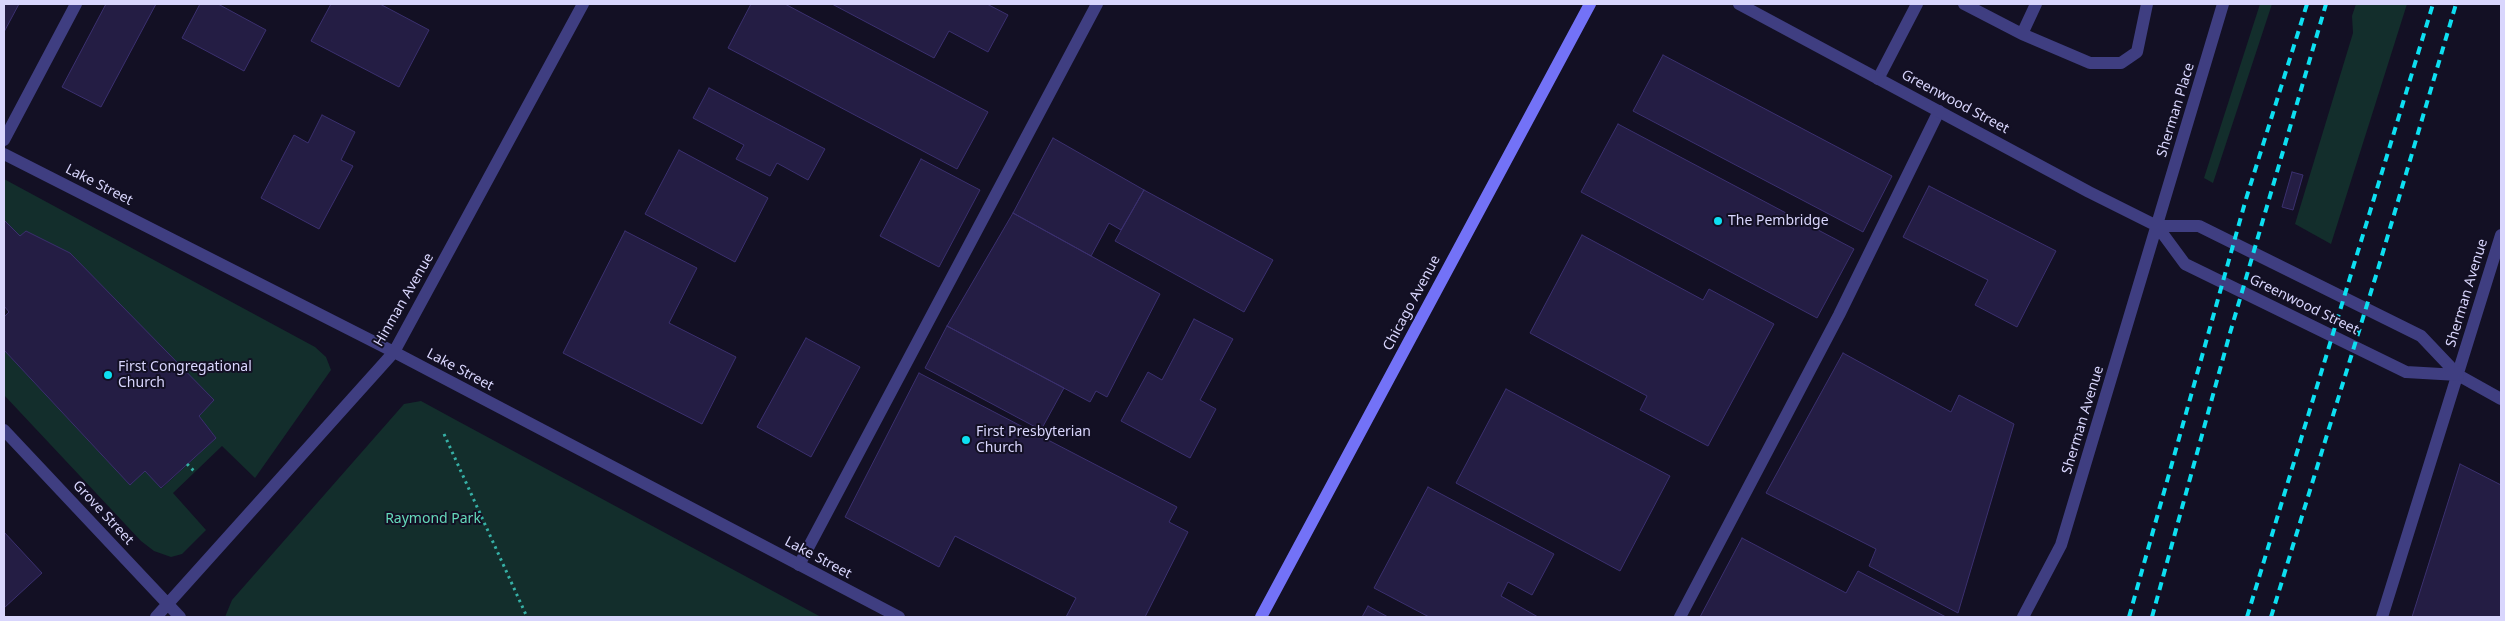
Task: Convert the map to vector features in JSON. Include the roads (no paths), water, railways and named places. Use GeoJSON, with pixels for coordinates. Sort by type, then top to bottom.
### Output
{"type":"FeatureCollection","features":[{"type":"Feature","properties":{"kind":"main road","name":"Chicago Avenue"},"geometry":{"type":"LineString","coordinates":[[1261,617],[1590,4]]}},
{"type":"Feature","properties":{"kind":"street"},"geometry":{"type":"LineString","coordinates":[[4,140],[76,4]]}},
{"type":"Feature","properties":{"kind":"street","name":"Hinman Avenue"},"geometry":{"type":"LineString","coordinates":[[156,617],[169,605],[394,352],[583,4]]}},
{"type":"Feature","properties":{"kind":"street"},"geometry":{"type":"LineString","coordinates":[[799,565],[1096,4]]}},
{"type":"Feature","properties":{"kind":"street","name":"Greenwood Street"},"geometry":{"type":"LineString","coordinates":[[1739,4],[2157,226],[2185,264],[2406,372],[2458,375]]}},
{"type":"Feature","properties":{"kind":"street"},"geometry":{"type":"LineString","coordinates":[[1878,79],[1917,4]]}},
{"type":"Feature","properties":{"kind":"street"},"geometry":{"type":"LineString","coordinates":[[1964,4],[2022,34],[2090,63],[2121,63],[2137,52],[2147,4]]}},
{"type":"Feature","properties":{"kind":"street"},"geometry":{"type":"LineString","coordinates":[[2022,34],[2036,4]]}},
{"type":"Feature","properties":{"kind":"street","name":"Sherman Place"},"geometry":{"type":"LineString","coordinates":[[2157,226],[2224,4]]}},
{"type":"Feature","properties":{"kind":"street"},"geometry":{"type":"LineString","coordinates":[[1680,617],[1839,315],[1940,111]]}},
{"type":"Feature","properties":{"kind":"street","name":"Lake Street"},"geometry":{"type":"LineString","coordinates":[[4,154],[394,352],[900,617]]}},
{"type":"Feature","properties":{"kind":"street","name":"Greenwood Street"},"geometry":{"type":"LineString","coordinates":[[2157,226],[2199,226],[2422,336],[2458,375],[2501,398]]}},
{"type":"Feature","properties":{"kind":"street","name":"Sherman Avenue"},"geometry":{"type":"LineString","coordinates":[[2023,617],[2061,545],[2157,226]]}},
{"type":"Feature","properties":{"kind":"street","name":"Sherman Avenue"},"geometry":{"type":"LineString","coordinates":[[2382,617],[2501,235]]}},
{"type":"Feature","properties":{"kind":"street","name":"Grove Street"},"geometry":{"type":"LineString","coordinates":[[4,430],[180,617]]}},
{"type":"Feature","properties":{"kind":"railway"},"geometry":{"type":"LineString","coordinates":[[2129,617],[2246,199],[2307,4]]}},
{"type":"Feature","properties":{"kind":"railway"},"geometry":{"type":"LineString","coordinates":[[2152,617],[2230,333],[2326,4]]}},
{"type":"Feature","properties":{"kind":"railway"},"geometry":{"type":"LineString","coordinates":[[2247,617],[2433,4]]}},
{"type":"Feature","properties":{"kind":"railway"},"geometry":{"type":"LineString","coordinates":[[2271,617],[2378,269],[2456,4]]}},
{"type":"Feature","properties":{"kind":"place","name":"The Pembridge"},"geometry":{"type":"Point","coordinates":[1718,221]}},
{"type":"Feature","properties":{"kind":"place","name":"First Congregational Church"},"geometry":{"type":"Point","coordinates":[108,375]}},
{"type":"Feature","properties":{"kind":"place","name":"First Presbyterian Church"},"geometry":{"type":"Point","coordinates":[966,440]}},
{"type":"Feature","properties":{"kind":"park label","name":"Raymond Park"},"geometry":{"type":"Point","coordinates":[433,519]}}]}
